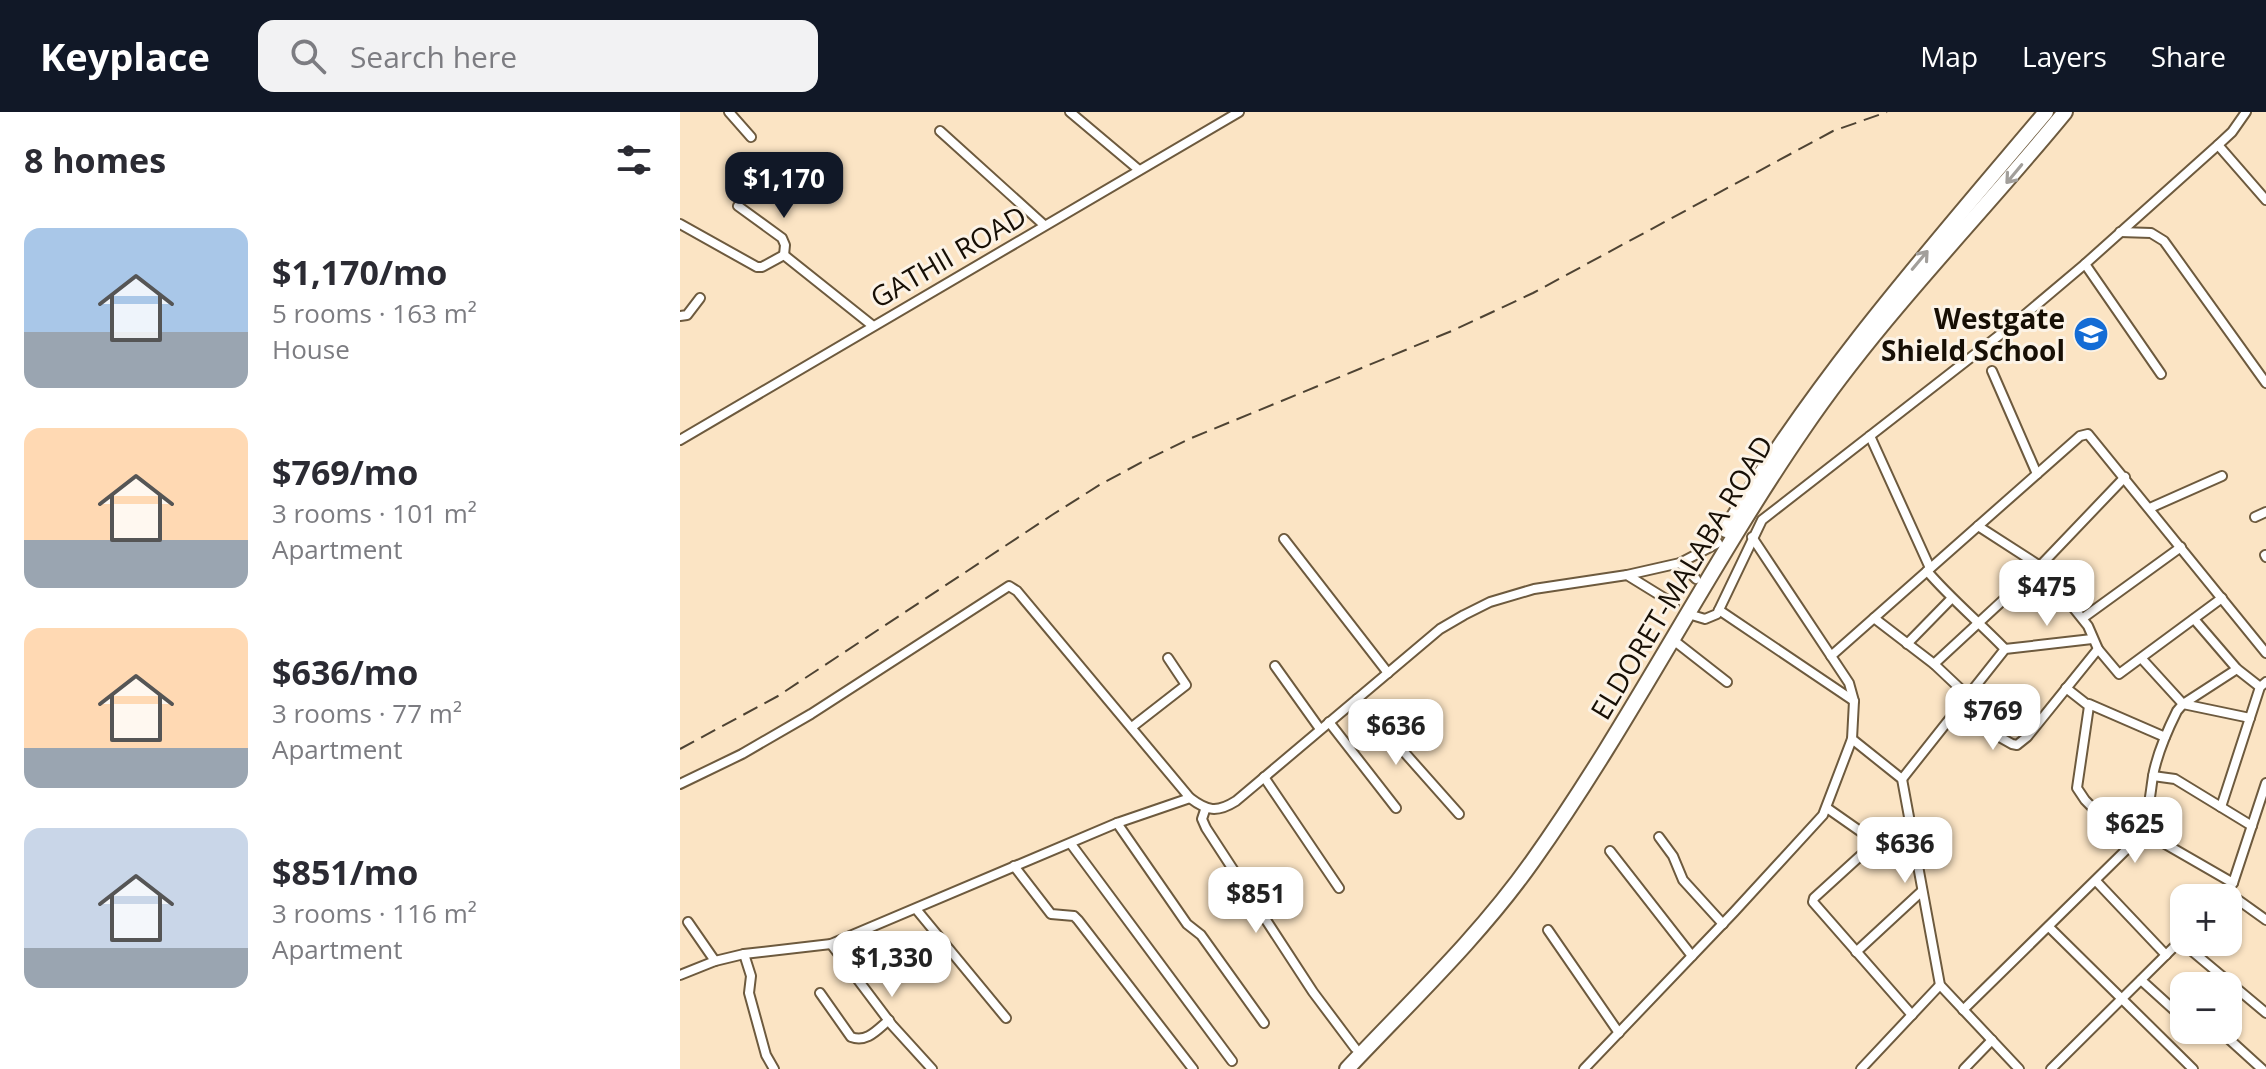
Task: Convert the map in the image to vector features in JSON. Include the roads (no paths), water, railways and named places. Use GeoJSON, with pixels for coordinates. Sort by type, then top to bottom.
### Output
{"type":"FeatureCollection","features":[{"type":"Feature","properties":{"kind":"highway","name":"ELDORET-MALABA ROAD"},"geometry":{"type":"LineString","coordinates":[[1335,1069],[1464,933],[1516,867],[1573,787],[1759,474],[1823,382],[1940,235],[2045,113]]}},
{"type":"Feature","properties":{"kind":"highway","name":"ELDORET-MALABA ROAD"},"geometry":{"type":"LineString","coordinates":[[1347,1069],[1467,942],[1529,866],[1577,797],[1773,473],[1833,387],[1892,313],[2065,113]]}},
{"type":"Feature","properties":{"kind":"street"},"geometry":{"type":"LineString","coordinates":[[729,112],[751,137]]}},
{"type":"Feature","properties":{"kind":"street"},"geometry":{"type":"LineString","coordinates":[[1070,112],[1139,170]]}},
{"type":"Feature","properties":{"kind":"street","name":"GATHII ROAD"},"geometry":{"type":"LineString","coordinates":[[680,440],[1239,112]]}},
{"type":"Feature","properties":{"kind":"street"},"geometry":{"type":"LineString","coordinates":[[1695,616],[1705,619],[1717,614],[1762,520],[2085,264],[2232,132],[2246,112]]}},
{"type":"Feature","properties":{"kind":"street"},"geometry":{"type":"LineString","coordinates":[[940,131],[1044,225]]}},
{"type":"Feature","properties":{"kind":"street"},"geometry":{"type":"LineString","coordinates":[[2218,145],[2266,200]]}},
{"type":"Feature","properties":{"kind":"street"},"geometry":{"type":"LineString","coordinates":[[738,206],[782,238],[784,255]]}},
{"type":"Feature","properties":{"kind":"street"},"geometry":{"type":"LineString","coordinates":[[680,224],[757,267],[784,255]]}},
{"type":"Feature","properties":{"kind":"street"},"geometry":{"type":"LineString","coordinates":[[2120,232],[2151,233],[2164,241],[2266,383]]}},
{"type":"Feature","properties":{"kind":"street"},"geometry":{"type":"LineString","coordinates":[[784,255],[873,326]]}},
{"type":"Feature","properties":{"kind":"street"},"geometry":{"type":"LineString","coordinates":[[2085,264],[2161,374]]}},
{"type":"Feature","properties":{"kind":"street"},"geometry":{"type":"LineString","coordinates":[[680,316],[687,315],[700,298]]}},
{"type":"Feature","properties":{"kind":"street"},"geometry":{"type":"LineString","coordinates":[[1992,371],[2037,474]]}},
{"type":"Feature","properties":{"kind":"street"},"geometry":{"type":"LineString","coordinates":[[1831,656],[2080,436],[2088,434],[2266,653]]}},
{"type":"Feature","properties":{"kind":"street"},"geometry":{"type":"LineString","coordinates":[[1870,436],[1928,570],[1951,599],[2005,649]]}},
{"type":"Feature","properties":{"kind":"street"},"geometry":{"type":"LineString","coordinates":[[2150,508],[2222,476]]}},
{"type":"Feature","properties":{"kind":"street"},"geometry":{"type":"LineString","coordinates":[[1934,664],[2040,566],[2125,477]]}},
{"type":"Feature","properties":{"kind":"street"},"geometry":{"type":"LineString","coordinates":[[2255,517],[2266,512]]}},
{"type":"Feature","properties":{"kind":"street"},"geometry":{"type":"LineString","coordinates":[[1978,526],[2040,566],[2083,618],[2098,649],[2119,674],[2222,598]]}},
{"type":"Feature","properties":{"kind":"street"},"geometry":{"type":"LineString","coordinates":[[1584,1069],[1723,924],[1827,808],[1852,739],[1854,701],[1849,683],[1752,537]]}},
{"type":"Feature","properties":{"kind":"street"},"geometry":{"type":"LineString","coordinates":[[1284,539],[1388,673]]}},
{"type":"Feature","properties":{"kind":"street"},"geometry":{"type":"LineString","coordinates":[[680,784],[742,754],[811,714],[1009,586],[1017,591],[1190,798],[1205,810],[1218,810],[1227,807],[1264,777],[1440,629],[1490,602],[1534,589],[1627,575],[1680,563],[1718,543]]}},
{"type":"Feature","properties":{"kind":"street"},"geometry":{"type":"LineString","coordinates":[[2083,618],[2181,547]]}},
{"type":"Feature","properties":{"kind":"street"},"geometry":{"type":"LineString","coordinates":[[1719,559],[1739,569]]}},
{"type":"Feature","properties":{"kind":"street"},"geometry":{"type":"LineString","coordinates":[[1680,563],[1696,579]]}},
{"type":"Feature","properties":{"kind":"street"},"geometry":{"type":"LineString","coordinates":[[1627,575],[1674,604]]}},
{"type":"Feature","properties":{"kind":"street"},"geometry":{"type":"LineString","coordinates":[[1907,644],[1951,599]]}},
{"type":"Feature","properties":{"kind":"street"},"geometry":{"type":"LineString","coordinates":[[1719,610],[1854,701]]}},
{"type":"Feature","properties":{"kind":"street"},"geometry":{"type":"LineString","coordinates":[[1874,618],[1934,664],[1969,697]]}},
{"type":"Feature","properties":{"kind":"street"},"geometry":{"type":"LineString","coordinates":[[2194,619],[2237,669],[2263,685],[2221,807]]}},
{"type":"Feature","properties":{"kind":"street"},"geometry":{"type":"LineString","coordinates":[[1672,639],[1727,682]]}},
{"type":"Feature","properties":{"kind":"street"},"geometry":{"type":"LineString","coordinates":[[1902,779],[2005,649],[2092,639]]}},
{"type":"Feature","properties":{"kind":"street"},"geometry":{"type":"LineString","coordinates":[[1955,712],[2017,745],[2027,737],[2098,649]]}},
{"type":"Feature","properties":{"kind":"street"},"geometry":{"type":"LineString","coordinates":[[1132,727],[1186,685],[1168,658]]}},
{"type":"Feature","properties":{"kind":"street"},"geometry":{"type":"LineString","coordinates":[[2142,659],[2183,704],[2250,718]]}},
{"type":"Feature","properties":{"kind":"street"},"geometry":{"type":"LineString","coordinates":[[1275,666],[1320,729]]}},
{"type":"Feature","properties":{"kind":"street"},"geometry":{"type":"LineString","coordinates":[[1963,1010],[2130,846],[2150,809],[2153,776],[2177,711],[2237,669]]}},
{"type":"Feature","properties":{"kind":"street"},"geometry":{"type":"LineString","coordinates":[[2066,688],[2089,704],[2165,737]]}},
{"type":"Feature","properties":{"kind":"street"},"geometry":{"type":"LineString","coordinates":[[1357,699],[1459,814]]}},
{"type":"Feature","properties":{"kind":"street"},"geometry":{"type":"LineString","coordinates":[[2089,704],[2077,788],[2130,846]]}},
{"type":"Feature","properties":{"kind":"street"},"geometry":{"type":"LineString","coordinates":[[1329,722],[1396,808]]}},
{"type":"Feature","properties":{"kind":"street"},"geometry":{"type":"LineString","coordinates":[[1852,739],[1902,779],[1940,985],[2019,1069]]}},
{"type":"Feature","properties":{"kind":"street"},"geometry":{"type":"LineString","coordinates":[[2153,776],[2175,779],[2252,826]]}},
{"type":"Feature","properties":{"kind":"street"},"geometry":{"type":"LineString","coordinates":[[1264,777],[1339,888]]}},
{"type":"Feature","properties":{"kind":"street"},"geometry":{"type":"LineString","coordinates":[[2141,830],[2233,883],[2266,783]]}},
{"type":"Feature","properties":{"kind":"street"},"geometry":{"type":"LineString","coordinates":[[680,975],[744,954],[831,944],[1117,823],[1190,798]]}},
{"type":"Feature","properties":{"kind":"street"},"geometry":{"type":"LineString","coordinates":[[1827,808],[1870,840],[1870,847],[1813,900],[1912,1015]]}},
{"type":"Feature","properties":{"kind":"street"},"geometry":{"type":"LineString","coordinates":[[1205,810],[1202,819],[1206,828],[1313,992],[1355,1048]]}},
{"type":"Feature","properties":{"kind":"street"},"geometry":{"type":"LineString","coordinates":[[1117,823],[1187,924],[1201,935],[1264,1023]]}},
{"type":"Feature","properties":{"kind":"street"},"geometry":{"type":"LineString","coordinates":[[1659,837],[1673,856],[1683,880],[1723,924]]}},
{"type":"Feature","properties":{"kind":"street"},"geometry":{"type":"LineString","coordinates":[[1071,844],[1232,1061]]}},
{"type":"Feature","properties":{"kind":"street"},"geometry":{"type":"LineString","coordinates":[[1610,851],[1692,956]]}},
{"type":"Feature","properties":{"kind":"street"},"geometry":{"type":"LineString","coordinates":[[1014,866],[1051,914],[1069,915],[1078,920],[1193,1069]]}},
{"type":"Feature","properties":{"kind":"street"},"geometry":{"type":"LineString","coordinates":[[2096,881],[2166,955]]}},
{"type":"Feature","properties":{"kind":"street"},"geometry":{"type":"LineString","coordinates":[[1856,952],[1922,891]]}},
{"type":"Feature","properties":{"kind":"street"},"geometry":{"type":"LineString","coordinates":[[2242,906],[2266,920]]}},
{"type":"Feature","properties":{"kind":"street"},"geometry":{"type":"LineString","coordinates":[[916,909],[1006,1018]]}},
{"type":"Feature","properties":{"kind":"street"},"geometry":{"type":"LineString","coordinates":[[688,922],[715,961]]}},
{"type":"Feature","properties":{"kind":"street"},"geometry":{"type":"LineString","coordinates":[[2049,927],[2193,1069]]}},
{"type":"Feature","properties":{"kind":"street"},"geometry":{"type":"LineString","coordinates":[[1548,930],[1619,1033]]}},
{"type":"Feature","properties":{"kind":"street"},"geometry":{"type":"LineString","coordinates":[[831,944],[889,1020],[932,1069]]}},
{"type":"Feature","properties":{"kind":"street"},"geometry":{"type":"LineString","coordinates":[[2051,1069],[2170,951]]}},
{"type":"Feature","properties":{"kind":"street"},"geometry":{"type":"LineString","coordinates":[[744,954],[751,976],[749,993],[766,1055],[774,1069]]}},
{"type":"Feature","properties":{"kind":"street"},"geometry":{"type":"LineString","coordinates":[[2201,956],[2266,1013]]}},
{"type":"Feature","properties":{"kind":"street"},"geometry":{"type":"LineString","coordinates":[[2141,980],[2170,1006]]}},
{"type":"Feature","properties":{"kind":"street"},"geometry":{"type":"LineString","coordinates":[[1861,1069],[1940,985]]}},
{"type":"Feature","properties":{"kind":"street"},"geometry":{"type":"LineString","coordinates":[[820,993],[855,1039],[866,1037],[889,1020]]}},
{"type":"Feature","properties":{"kind":"street"},"geometry":{"type":"LineString","coordinates":[[1964,1069],[1992,1040]]}},
{"type":"Feature","properties":{"kind":"street"},"geometry":{"type":"LineString","coordinates":[[2234,1044],[2262,1069]]}},
{"type":"Feature","properties":{"kind":"railway"},"geometry":{"type":"LineString","coordinates":[[680,749],[778,696],[1052,515],[1144,461],[1189,439],[1454,330],[1533,293],[1833,131],[1887,112]]}},
{"type":"Feature","properties":{"kind":"place","name":"Westgate Shield School"},"geometry":{"type":"Point","coordinates":[2091,334]}}]}
